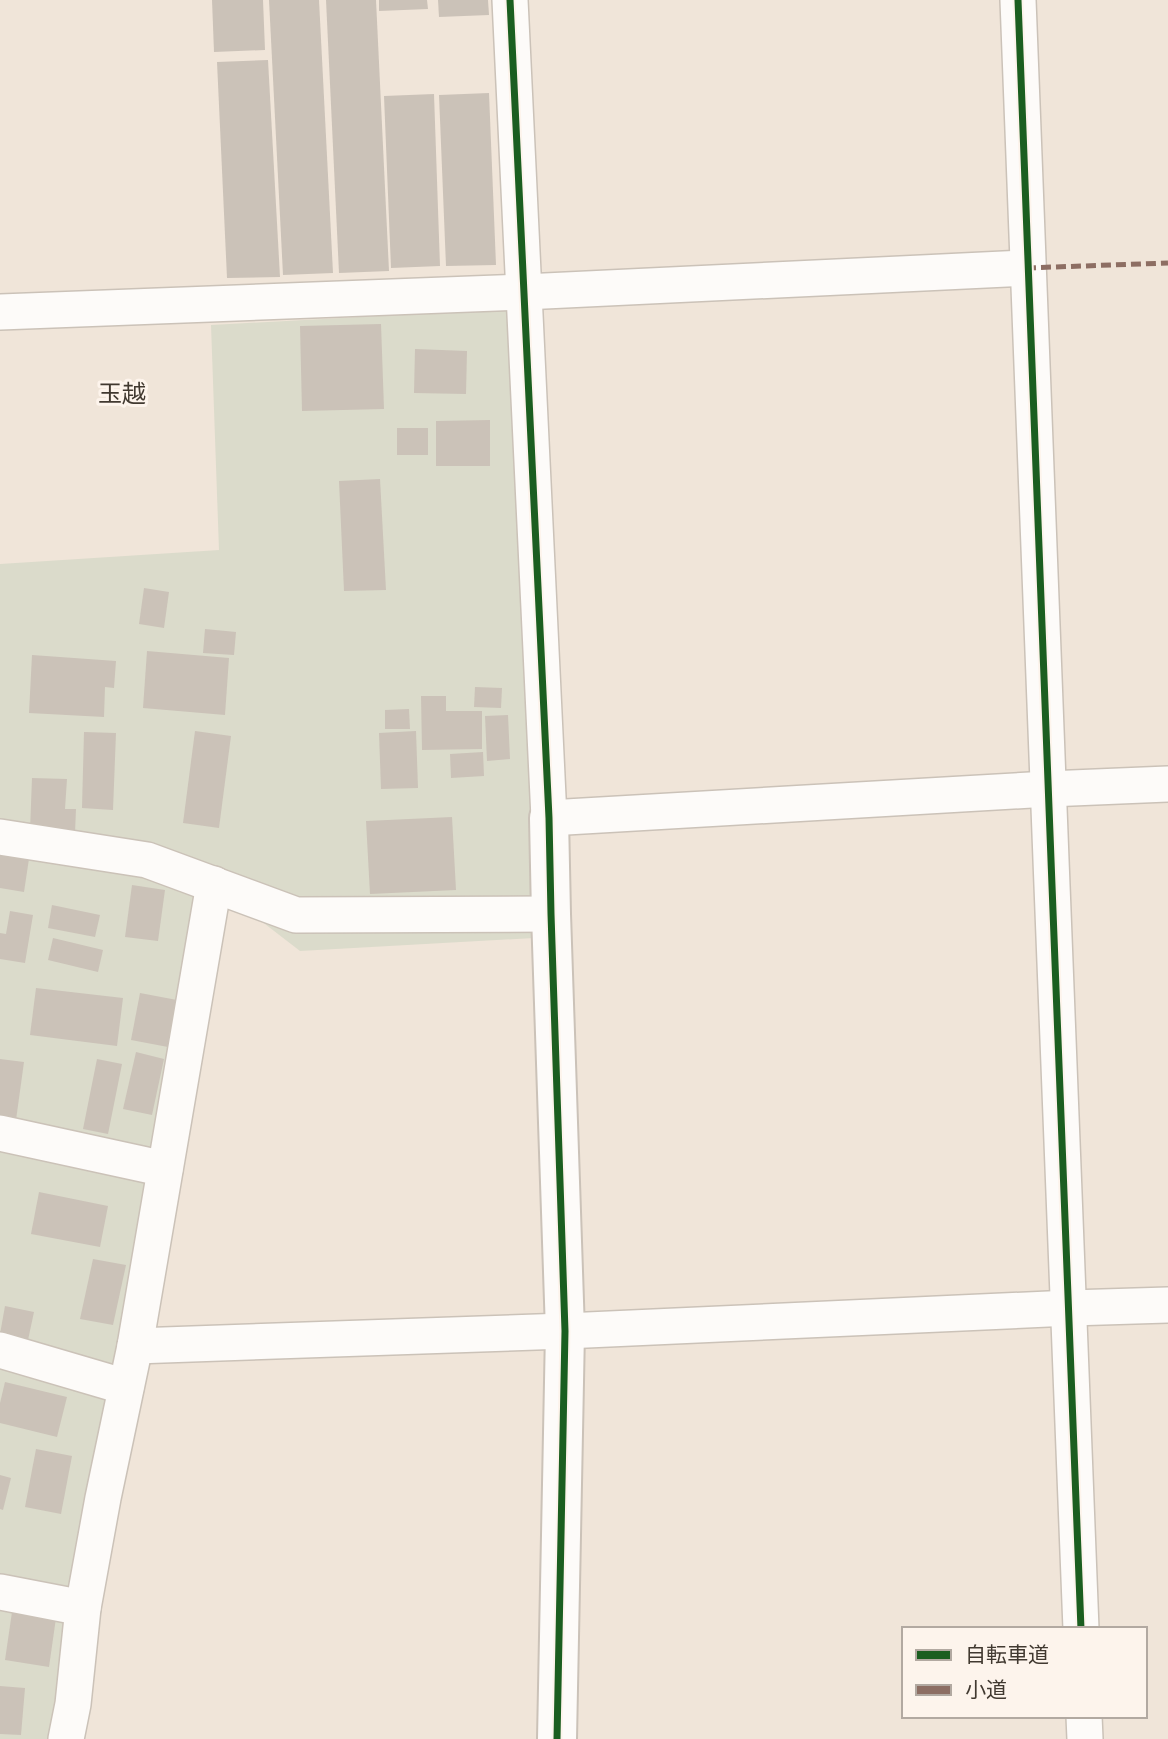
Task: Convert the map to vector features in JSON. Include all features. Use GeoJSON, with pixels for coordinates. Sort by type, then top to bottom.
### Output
{"type":"FeatureCollection","features":[{"type":"Feature","properties":{"kind":"street"},"geometry":{"type":"LineString","coordinates":[[510,0],[549,818],[565,1331],[557,1739]]}},
{"type":"Feature","properties":{"kind":"street"},"geometry":{"type":"LineString","coordinates":[[1018,0],[1081,1627]]}},
{"type":"Feature","properties":{"kind":"street"},"geometry":{"type":"LineString","coordinates":[[0,312],[524,292],[1027,268]]}},
{"type":"Feature","properties":{"kind":"street"},"geometry":{"type":"LineString","coordinates":[[549,818],[1168,784]]}},
{"type":"Feature","properties":{"kind":"street"},"geometry":{"type":"LineString","coordinates":[[0,837],[147,860],[296,915],[551,914]]}},
{"type":"Feature","properties":{"kind":"street"},"geometry":{"type":"LineString","coordinates":[[66,1739],[73,1704],[83,1608],[135,1346],[214,884]]}},
{"type":"Feature","properties":{"kind":"street"},"geometry":{"type":"LineString","coordinates":[[0,1133],[165,1170]]}},
{"type":"Feature","properties":{"kind":"street"},"geometry":{"type":"LineString","coordinates":[[135,1346],[1168,1305]]}},
{"type":"Feature","properties":{"kind":"street"},"geometry":{"type":"LineString","coordinates":[[0,1350],[126,1387]]}},
{"type":"Feature","properties":{"kind":"street"},"geometry":{"type":"LineString","coordinates":[[0,1592],[83,1608]]}},
{"type":"Feature","properties":{"kind":"street"},"geometry":{"type":"LineString","coordinates":[[1084,1718],[1085,1739]]}},
{"type":"Feature","properties":{"kind":"green space"},"geometry":{"type":"Polygon","coordinates":[[[524,308],[551,937],[300,951],[213,884],[50,1726],[51,1739],[0,1739],[0,564],[219,550],[211,325],[524,308]]]}},
{"type":"Feature","properties":{"kind":"building"},"geometry":{"type":"Polygon","coordinates":[[[212,0],[263,0],[265,50],[214,52],[212,0]]]}},
{"type":"Feature","properties":{"kind":"building"},"geometry":{"type":"Polygon","coordinates":[[[269,0],[319,0],[333,273],[283,275],[269,0]]]}},
{"type":"Feature","properties":{"kind":"building"},"geometry":{"type":"Polygon","coordinates":[[[326,0],[376,0],[389,271],[339,273],[326,0]]]}},
{"type":"Feature","properties":{"kind":"building"},"geometry":{"type":"Polygon","coordinates":[[[379,0],[427,0],[428,9],[379,11],[379,0]]]}},
{"type":"Feature","properties":{"kind":"building"},"geometry":{"type":"Polygon","coordinates":[[[438,0],[488,0],[489,15],[439,17],[438,0]]]}},
{"type":"Feature","properties":{"kind":"building"},"geometry":{"type":"Polygon","coordinates":[[[268,60],[280,277],[227,278],[217,62],[268,60]]]}},
{"type":"Feature","properties":{"kind":"building"},"geometry":{"type":"Polygon","coordinates":[[[489,93],[496,265],[446,266],[439,95],[489,93]]]}},
{"type":"Feature","properties":{"kind":"building"},"geometry":{"type":"Polygon","coordinates":[[[434,94],[440,266],[391,268],[384,96],[434,94]]]}},
{"type":"Feature","properties":{"kind":"building"},"geometry":{"type":"Polygon","coordinates":[[[381,324],[384,409],[302,411],[300,326],[381,324]]]}},
{"type":"Feature","properties":{"kind":"building"},"geometry":{"type":"Polygon","coordinates":[[[415,349],[467,351],[466,394],[414,393],[415,349]]]}},
{"type":"Feature","properties":{"kind":"building"},"geometry":{"type":"Polygon","coordinates":[[[490,420],[490,466],[436,466],[436,421],[490,420]]]}},
{"type":"Feature","properties":{"kind":"building"},"geometry":{"type":"Polygon","coordinates":[[[397,428],[428,428],[428,455],[397,455],[397,428]]]}},
{"type":"Feature","properties":{"kind":"building"},"geometry":{"type":"Polygon","coordinates":[[[380,479],[386,590],[344,591],[339,481],[380,479]]]}},
{"type":"Feature","properties":{"kind":"building"},"geometry":{"type":"Polygon","coordinates":[[[144,588],[169,592],[164,628],[139,624],[144,588]]]}},
{"type":"Feature","properties":{"kind":"building"},"geometry":{"type":"Polygon","coordinates":[[[205,629],[236,632],[234,655],[203,653],[205,629]]]}},
{"type":"Feature","properties":{"kind":"building"},"geometry":{"type":"Polygon","coordinates":[[[147,651],[229,658],[225,715],[143,708],[147,651]]]}},
{"type":"Feature","properties":{"kind":"building"},"geometry":{"type":"Polygon","coordinates":[[[32,655],[116,661],[114,688],[105,687],[104,717],[29,713],[32,655]]]}},
{"type":"Feature","properties":{"kind":"building"},"geometry":{"type":"Polygon","coordinates":[[[475,687],[502,688],[501,708],[474,707],[475,687]]]}},
{"type":"Feature","properties":{"kind":"building"},"geometry":{"type":"Polygon","coordinates":[[[421,696],[446,696],[446,711],[482,711],[482,749],[422,750],[421,696]]]}},
{"type":"Feature","properties":{"kind":"building"},"geometry":{"type":"Polygon","coordinates":[[[409,709],[410,729],[385,729],[385,710],[409,709]]]}},
{"type":"Feature","properties":{"kind":"building"},"geometry":{"type":"Polygon","coordinates":[[[508,715],[510,759],[487,761],[485,716],[508,715]]]}},
{"type":"Feature","properties":{"kind":"building"},"geometry":{"type":"Polygon","coordinates":[[[195,731],[231,736],[219,828],[183,823],[195,731]]]}},
{"type":"Feature","properties":{"kind":"building"},"geometry":{"type":"Polygon","coordinates":[[[416,731],[418,788],[381,789],[379,733],[416,731]]]}},
{"type":"Feature","properties":{"kind":"building"},"geometry":{"type":"Polygon","coordinates":[[[84,732],[116,733],[113,810],[82,808],[84,732]]]}},
{"type":"Feature","properties":{"kind":"building"},"geometry":{"type":"Polygon","coordinates":[[[483,752],[484,776],[451,778],[450,754],[483,752]]]}},
{"type":"Feature","properties":{"kind":"building"},"geometry":{"type":"Polygon","coordinates":[[[32,778],[67,779],[65,809],[76,809],[75,833],[30,831],[32,778]]]}},
{"type":"Feature","properties":{"kind":"building"},"geometry":{"type":"Polygon","coordinates":[[[452,817],[456,890],[370,894],[366,821],[452,817]]]}},
{"type":"Feature","properties":{"kind":"building"},"geometry":{"type":"Polygon","coordinates":[[[0,848],[30,852],[24,892],[0,888],[0,848]]]}},
{"type":"Feature","properties":{"kind":"building"},"geometry":{"type":"Polygon","coordinates":[[[132,885],[165,890],[158,941],[125,937],[132,885]]]}},
{"type":"Feature","properties":{"kind":"building"},"geometry":{"type":"Polygon","coordinates":[[[52,905],[100,915],[95,937],[48,928],[52,905]]]}},
{"type":"Feature","properties":{"kind":"building"},"geometry":{"type":"Polygon","coordinates":[[[10,911],[33,915],[25,963],[0,959],[0,933],[6,934],[10,911]]]}},
{"type":"Feature","properties":{"kind":"building"},"geometry":{"type":"Polygon","coordinates":[[[53,938],[103,950],[98,972],[48,960],[53,938]]]}},
{"type":"Feature","properties":{"kind":"building"},"geometry":{"type":"Polygon","coordinates":[[[36,988],[123,998],[117,1046],[30,1035],[36,988]]]}},
{"type":"Feature","properties":{"kind":"building"},"geometry":{"type":"Polygon","coordinates":[[[140,993],[177,1000],[168,1047],[131,1040],[140,993]]]}},
{"type":"Feature","properties":{"kind":"building"},"geometry":{"type":"Polygon","coordinates":[[[136,1052],[164,1059],[152,1115],[123,1109],[136,1052]]]}},
{"type":"Feature","properties":{"kind":"building"},"geometry":{"type":"Polygon","coordinates":[[[0,1059],[24,1062],[16,1120],[0,1118],[0,1059]]]}},
{"type":"Feature","properties":{"kind":"building"},"geometry":{"type":"Polygon","coordinates":[[[97,1059],[122,1064],[108,1134],[83,1129],[97,1059]]]}},
{"type":"Feature","properties":{"kind":"building"},"geometry":{"type":"Polygon","coordinates":[[[39,1192],[108,1206],[100,1247],[31,1234],[39,1192]]]}},
{"type":"Feature","properties":{"kind":"building"},"geometry":{"type":"Polygon","coordinates":[[[93,1259],[126,1265],[113,1325],[80,1319],[93,1259]]]}},
{"type":"Feature","properties":{"kind":"building"},"geometry":{"type":"Polygon","coordinates":[[[5,1306],[34,1312],[28,1340],[0,1334],[5,1306]]]}},
{"type":"Feature","properties":{"kind":"building"},"geometry":{"type":"Polygon","coordinates":[[[5,1382],[67,1397],[57,1437],[0,1423],[0,1403],[5,1382]]]}},
{"type":"Feature","properties":{"kind":"building"},"geometry":{"type":"Polygon","coordinates":[[[36,1449],[72,1456],[61,1514],[25,1507],[36,1449]]]}},
{"type":"Feature","properties":{"kind":"building"},"geometry":{"type":"Polygon","coordinates":[[[0,1475],[11,1478],[3,1510],[0,1509],[0,1475]]]}},
{"type":"Feature","properties":{"kind":"building"},"geometry":{"type":"Polygon","coordinates":[[[12,1612],[56,1618],[49,1667],[5,1660],[12,1612]]]}},
{"type":"Feature","properties":{"kind":"building"},"geometry":{"type":"Polygon","coordinates":[[[0,1686],[25,1688],[21,1735],[0,1734],[0,1686]]]}},
{"type":"Feature","properties":{"kind":"marked path"},"geometry":{"type":"LineString","coordinates":[[1026,268],[1168,263]]}},
{"type":"Feature","properties":{"kind":"cycle path"},"geometry":{"type":"LineString","coordinates":[[510,0],[549,818],[565,1331],[557,1739]]}},
{"type":"Feature","properties":{"kind":"cycle path"},"geometry":{"type":"LineString","coordinates":[[1018,0],[1081,1627]]}},
{"type":"Feature","properties":{"kind":"district","name":"玉越"},"geometry":{"type":"Point","coordinates":[122,393]}}]}
